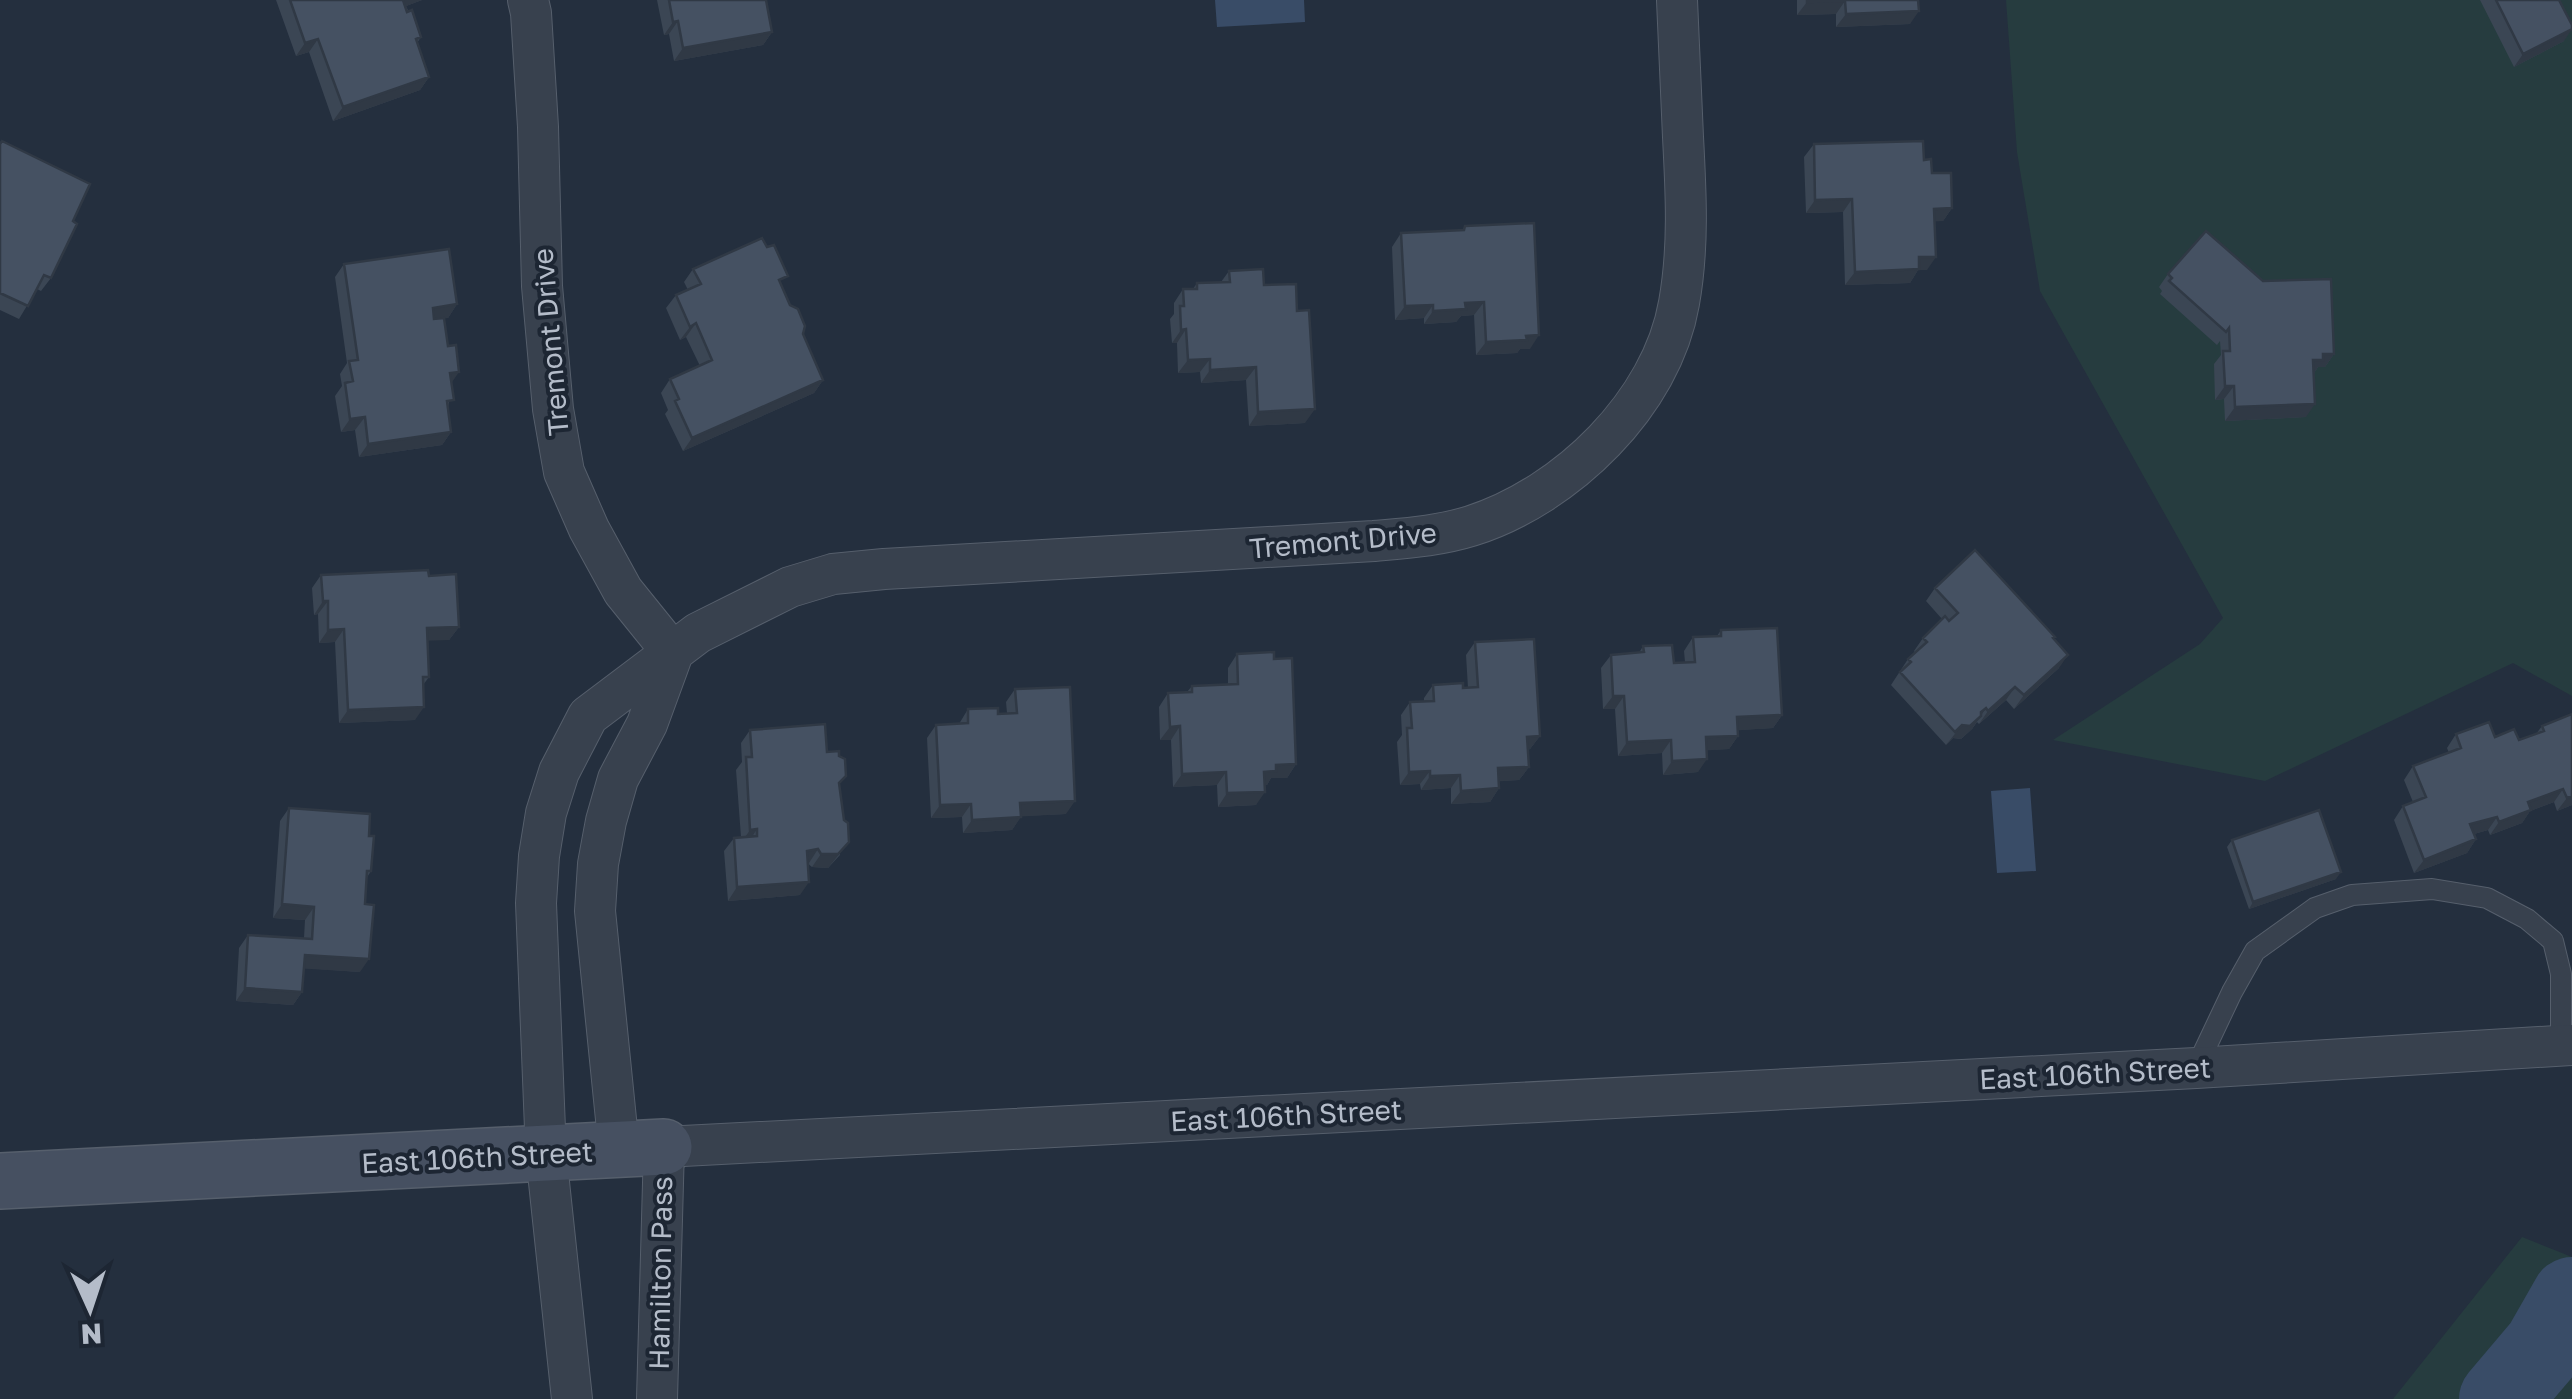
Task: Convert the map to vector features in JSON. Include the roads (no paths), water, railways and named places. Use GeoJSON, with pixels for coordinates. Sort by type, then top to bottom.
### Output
{"type":"FeatureCollection","features":[{"type":"Feature","properties":{"kind":"street","name":"Tremont Drive"},"geometry":{"type":"LineString","coordinates":[[528,0],[538,111],[542,286],[553,409],[564,472],[622,591],[672,653]]}},
{"type":"Feature","properties":{"kind":"street","name":"Tremont Drive"},"geometry":{"type":"LineString","coordinates":[[546,1154],[536,903],[539,856],[546,813],[559,772],[588,716],[698,633],[774,595],[832,574],[1374,542],[1434,535],[1473,526],[1552,487],[1592,454],[1632,410],[1660,360],[1678,308],[1687,216],[1676,0]]}},
{"type":"Feature","properties":{"kind":"street"},"geometry":{"type":"LineString","coordinates":[[641,1148],[595,911],[598,864],[618,779],[647,724],[672,653]]}},
{"type":"Feature","properties":{"kind":"street","name":"East 106th Street"},"geometry":{"type":"LineString","coordinates":[[0,1181],[2567,1046]]}},
{"type":"Feature","properties":{"kind":"street","name":"Hamilton Pass"},"geometry":{"type":"LineString","coordinates":[[641,1148],[657,1399]]}},
{"type":"Feature","properties":{"kind":"street"},"geometry":{"type":"LineString","coordinates":[[546,1154],[572,1399]]}},
{"type":"Feature","properties":{"kind":"lane"},"geometry":{"type":"LineString","coordinates":[[2196,1068],[2255,952],[2315,908],[2352,895],[2432,889],[2487,898],[2528,920],[2553,941],[2561,974],[2567,1046]]}},
{"type":"Feature","properties":{"kind":"water"},"geometry":{"type":"Polygon","coordinates":[[[1215,0],[1304,0],[1305,22],[1217,27],[1215,0]]]}},
{"type":"Feature","properties":{"kind":"water"},"geometry":{"type":"Polygon","coordinates":[[[2030,788],[2036,871],[1997,873],[1991,791],[2030,788]]]}},
{"type":"Feature","properties":{"kind":"waterway"},"geometry":{"type":"LineString","coordinates":[[2500,1399],[2544,1347],[2572,1298]]}}]}
